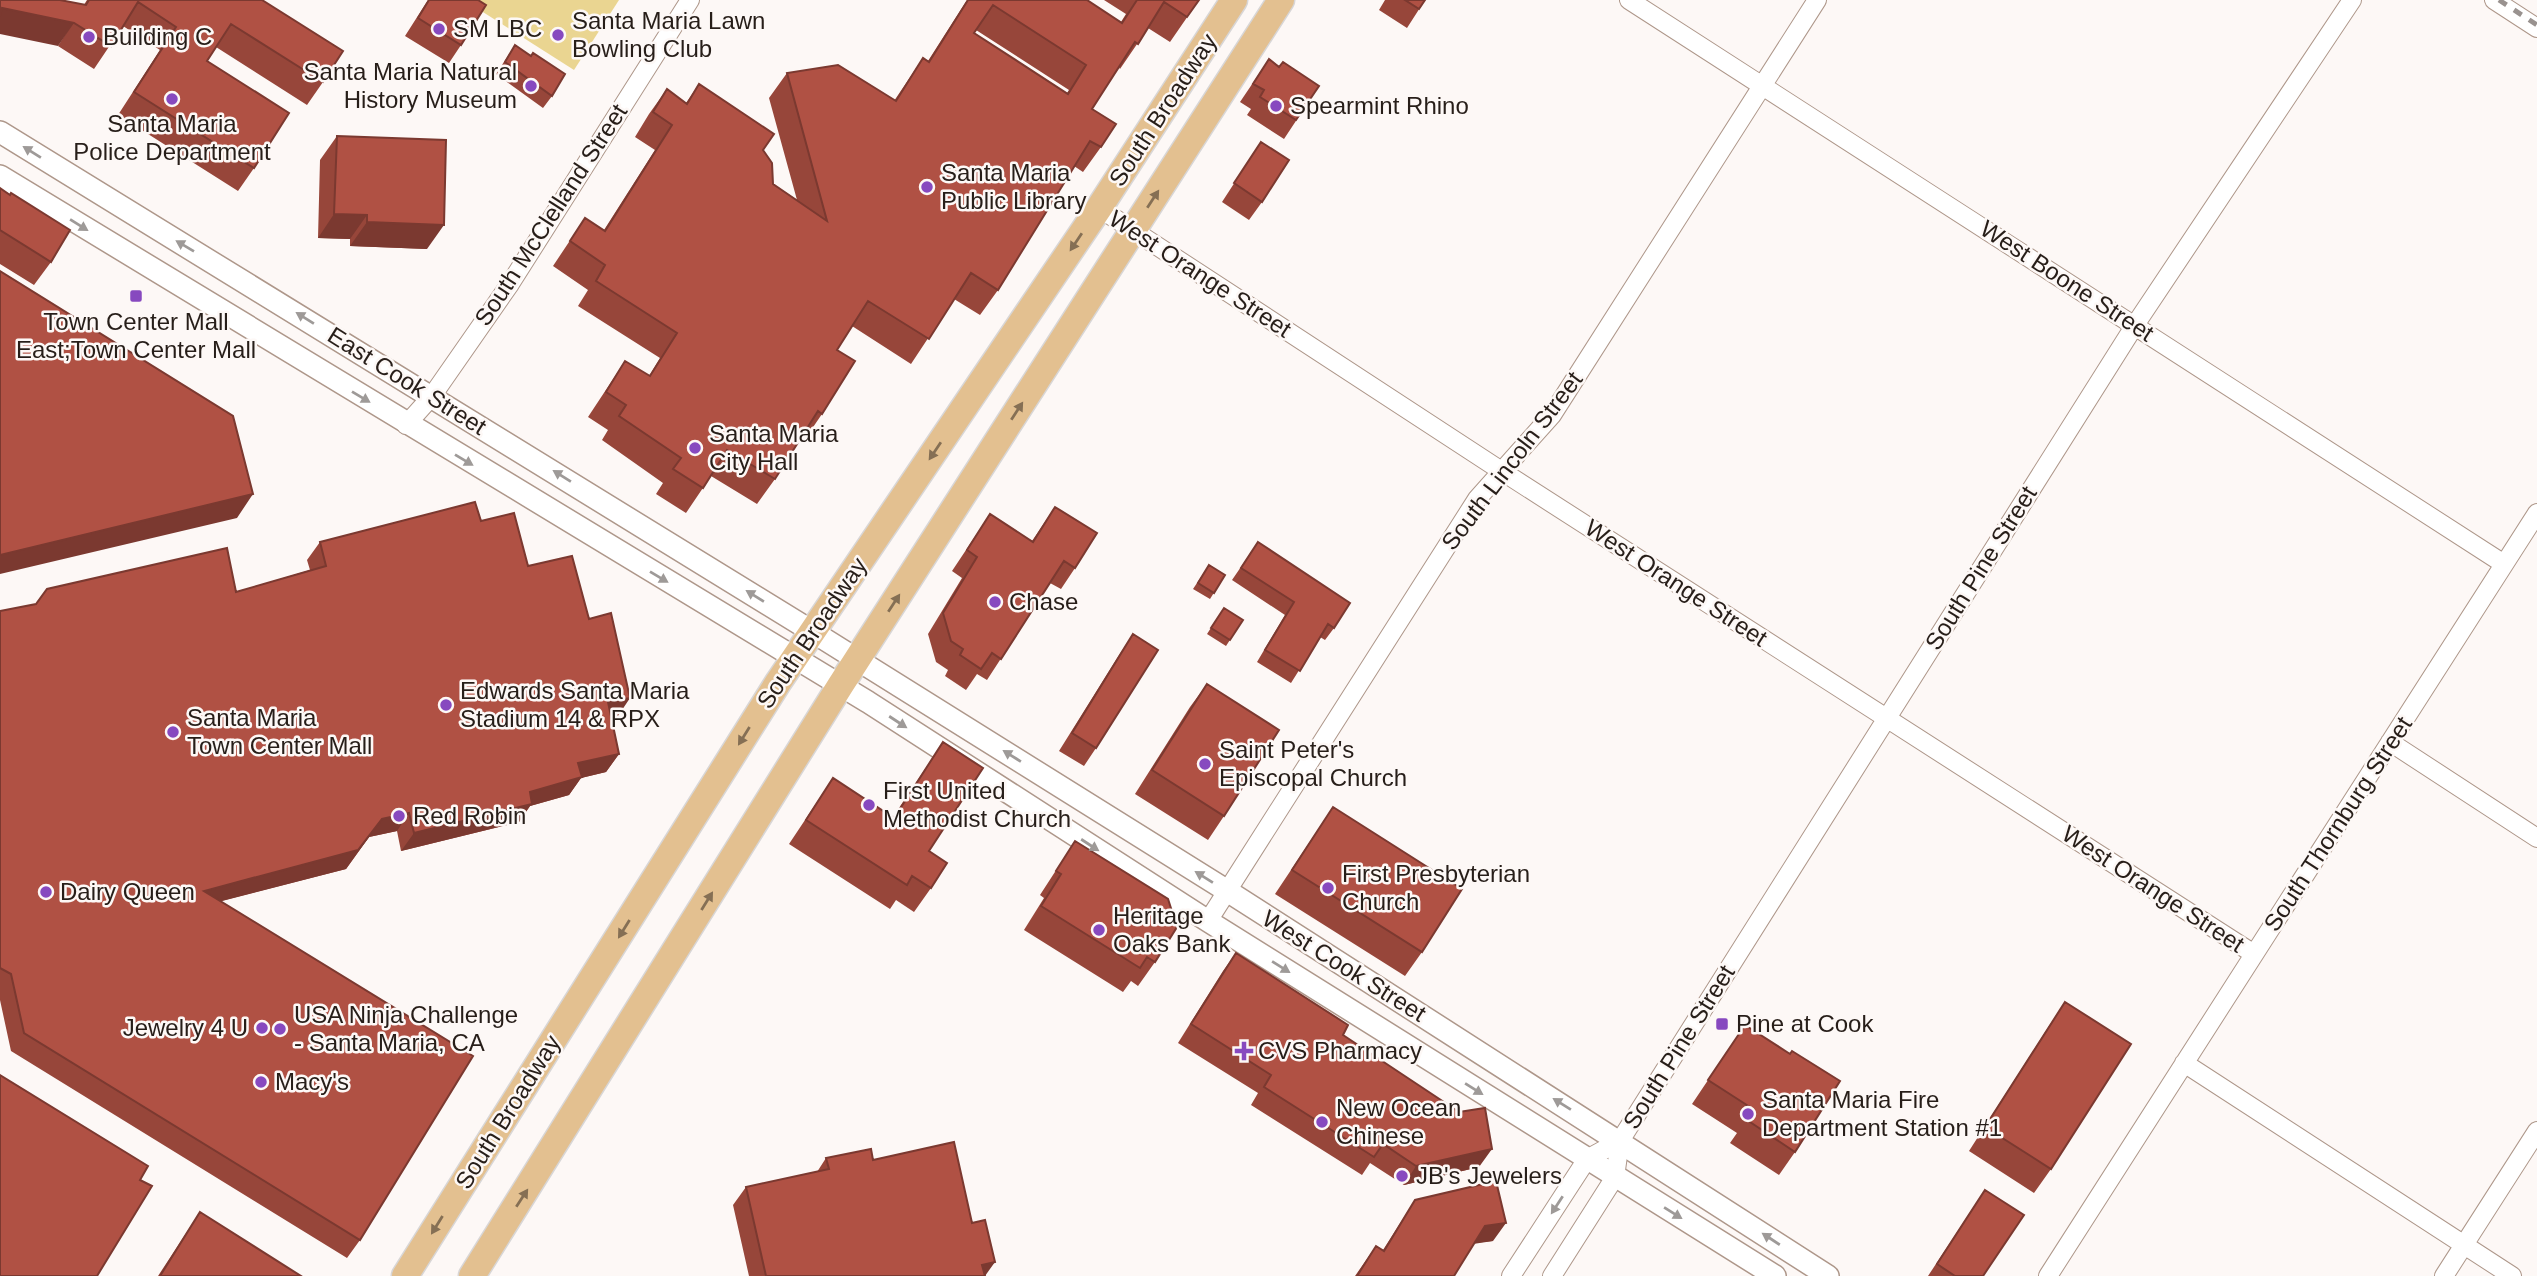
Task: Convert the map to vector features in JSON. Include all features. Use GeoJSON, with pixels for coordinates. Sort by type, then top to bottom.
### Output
{"type":"FeatureCollection","features":[{"type":"Feature","properties":{"kind":"main road","name":"South Broadway"},"geometry":{"type":"LineString","coordinates":[[405,1276],[794,658],[1099,208],[1234,0]]}},
{"type":"Feature","properties":{"kind":"main road","name":"South Broadway"},"geometry":{"type":"LineString","coordinates":[[472,1276],[840,686],[1281,0]]}},
{"type":"Feature","properties":{"kind":"street","name":"South McClelland Street"},"geometry":{"type":"LineString","coordinates":[[406,425],[432,396],[510,284],[690,0]]}},
{"type":"Feature","properties":{"kind":"street","name":"West Boone Street"},"geometry":{"type":"LineString","coordinates":[[1629,0],[2504,564]]}},
{"type":"Feature","properties":{"kind":"street","name":"South Lincoln Street"},"geometry":{"type":"LineString","coordinates":[[1208,921],[1229,892],[1477,499],[1500,470],[1552,415],[1817,0]]}},
{"type":"Feature","properties":{"kind":"street","name":"South Pine Street"},"geometry":{"type":"LineString","coordinates":[[1552,1276],[1615,1177],[1619,1141],[2135,325],[2351,0]]}},
{"type":"Feature","properties":{"kind":"street"},"geometry":{"type":"LineString","coordinates":[[2494,0],[2537,28]]}},
{"type":"Feature","properties":{"kind":"street","name":"East Cook Street"},"geometry":{"type":"LineString","coordinates":[[0,132],[857,660]]}},
{"type":"Feature","properties":{"kind":"street"},"geometry":{"type":"LineString","coordinates":[[44,203],[64,172]]}},
{"type":"Feature","properties":{"kind":"street","name":"East Cook Street"},"geometry":{"type":"LineString","coordinates":[[0,176],[406,425],[840,686]]}},
{"type":"Feature","properties":{"kind":"street","name":"West Orange Street"},"geometry":{"type":"LineString","coordinates":[[1099,208],[1500,470],[2254,954]]}},
{"type":"Feature","properties":{"kind":"street","name":"South Thornburg Street"},"geometry":{"type":"LineString","coordinates":[[2048,1276],[2537,513]]}},
{"type":"Feature","properties":{"kind":"street","name":"West Cook Street"},"geometry":{"type":"LineString","coordinates":[[857,660],[1229,892],[1828,1276]]}},
{"type":"Feature","properties":{"kind":"street","name":"West Cook Street"},"geometry":{"type":"LineString","coordinates":[[840,686],[1208,921],[1775,1276]]}},
{"type":"Feature","properties":{"kind":"street"},"geometry":{"type":"LineString","coordinates":[[2390,742],[2537,838]]}},
{"type":"Feature","properties":{"kind":"street"},"geometry":{"type":"LineString","coordinates":[[2184,1063],[2512,1276]]}},
{"type":"Feature","properties":{"kind":"street"},"geometry":{"type":"LineString","coordinates":[[2444,1276],[2537,1131]]}},
{"type":"Feature","properties":{"kind":"street","name":"South Pine Street"},"geometry":{"type":"LineString","coordinates":[[1511,1276],[1587,1159],[1619,1141]]}},
{"type":"Feature","properties":{"kind":"shaded area","name":"Santa Maria Lawn Bowling Club"},"geometry":{"type":"Polygon","coordinates":[[[464,0],[619,0],[574,70],[464,0]]]}},
{"type":"Feature","properties":{"kind":"building"},"geometry":{"type":"Polygon","coordinates":[[[0,0],[60,0],[86,5],[89,0],[262,0],[343,51],[323,82],[231,24],[207,61],[289,113],[254,168],[134,92],[176,27],[138,2],[111,46],[74,23],[2,8],[0,16],[0,0]]]}},
{"type":"Feature","properties":{"kind":"building"},"geometry":{"type":"Polygon","coordinates":[[[429,0],[478,0],[486,5],[461,45],[418,18],[429,0]]]}},
{"type":"Feature","properties":{"kind":"building"},"geometry":{"type":"Polygon","coordinates":[[[968,0],[1087,0],[1122,23],[1137,0],[1199,0],[1187,17],[1164,2],[1138,44],[1135,42],[1092,109],[1116,124],[1101,147],[1090,141],[998,290],[971,273],[929,339],[868,301],[837,350],[855,361],[822,414],[818,411],[775,479],[727,450],[703,488],[673,469],[681,458],[619,416],[626,405],[606,392],[625,361],[650,376],[677,333],[596,281],[605,265],[570,241],[585,218],[605,231],[672,125],[653,112],[667,89],[687,104],[699,84],[774,134],[763,150],[772,163],[773,184],[827,221],[787,73],[838,65],[896,101],[923,58],[929,62],[968,0]],[[993,5],[974,33],[1068,94],[1086,65],[993,5]]]}},
{"type":"Feature","properties":{"kind":"building"},"geometry":{"type":"Polygon","coordinates":[[[1405,0],[1425,0],[1419,9],[1405,0]]]}},
{"type":"Feature","properties":{"kind":"building"},"geometry":{"type":"Polygon","coordinates":[[[515,45],[531,56],[533,53],[565,74],[552,96],[505,62],[515,45]]]}},
{"type":"Feature","properties":{"kind":"building"},"geometry":{"type":"Polygon","coordinates":[[[1269,59],[1279,67],[1283,62],[1319,86],[1296,120],[1260,97],[1264,90],[1253,84],[1269,59]]]}},
{"type":"Feature","properties":{"kind":"building"},"geometry":{"type":"Polygon","coordinates":[[[337,136],[446,140],[444,225],[367,222],[367,215],[334,214],[337,136]]]}},
{"type":"Feature","properties":{"kind":"building"},"geometry":{"type":"Polygon","coordinates":[[[1261,142],[1289,160],[1262,202],[1234,183],[1261,142]]]}},
{"type":"Feature","properties":{"kind":"building"},"geometry":{"type":"Polygon","coordinates":[[[0,188],[70,230],[51,262],[0,230],[0,188]]]}},
{"type":"Feature","properties":{"kind":"building"},"geometry":{"type":"Polygon","coordinates":[[[0,271],[233,416],[253,494],[0,555],[0,271]]]}},
{"type":"Feature","properties":{"kind":"building"},"geometry":{"type":"Polygon","coordinates":[[[475,502],[481,521],[514,513],[528,566],[572,556],[589,619],[611,613],[630,698],[608,702],[619,754],[578,763],[582,777],[530,792],[532,804],[414,833],[409,813],[382,819],[358,850],[204,891],[473,1056],[360,1240],[24,1033],[11,974],[0,968],[0,611],[36,604],[47,589],[227,548],[236,592],[326,566],[320,542],[475,502]]]}},
{"type":"Feature","properties":{"kind":"building"},"geometry":{"type":"Polygon","coordinates":[[[1055,507],[1097,533],[1075,568],[1064,561],[1001,659],[992,653],[981,669],[960,655],[963,649],[951,641],[943,613],[977,557],[967,550],[990,514],[1033,542],[1055,507]]]}},
{"type":"Feature","properties":{"kind":"building"},"geometry":{"type":"Polygon","coordinates":[[[1258,542],[1350,603],[1334,628],[1328,624],[1300,671],[1265,650],[1294,602],[1241,568],[1258,542]]]}},
{"type":"Feature","properties":{"kind":"building"},"geometry":{"type":"Polygon","coordinates":[[[1209,565],[1225,575],[1214,593],[1198,583],[1209,565]]]}},
{"type":"Feature","properties":{"kind":"building"},"geometry":{"type":"Polygon","coordinates":[[[1224,608],[1243,620],[1230,640],[1211,628],[1224,608]]]}},
{"type":"Feature","properties":{"kind":"building"},"geometry":{"type":"Polygon","coordinates":[[[1133,634],[1158,650],[1096,748],[1072,733],[1133,634]]]}},
{"type":"Feature","properties":{"kind":"building","name":"Saint Peter's Episcopal Church"},"geometry":{"type":"Polygon","coordinates":[[[1207,684],[1279,730],[1224,816],[1152,770],[1207,684]]]}},
{"type":"Feature","properties":{"kind":"building"},"geometry":{"type":"Polygon","coordinates":[[[943,742],[983,768],[929,851],[947,863],[931,888],[912,876],[907,885],[806,820],[833,778],[894,818],[943,742]]]}},
{"type":"Feature","properties":{"kind":"building"},"geometry":{"type":"Polygon","coordinates":[[[1333,807],[1462,889],[1422,952],[1292,870],[1333,807]]]}},
{"type":"Feature","properties":{"kind":"building"},"geometry":{"type":"Polygon","coordinates":[[[1075,841],[1168,899],[1177,927],[1155,962],[1147,957],[1140,968],[1041,906],[1061,874],[1056,871],[1075,841]]]}},
{"type":"Feature","properties":{"kind":"building"},"geometry":{"type":"Polygon","coordinates":[[[1236,953],[1348,1025],[1343,1035],[1459,1112],[1485,1108],[1492,1149],[1416,1166],[1383,1144],[1374,1157],[1264,1087],[1271,1075],[1191,1024],[1236,953]]]}},
{"type":"Feature","properties":{"kind":"building"},"geometry":{"type":"Polygon","coordinates":[[[2065,1002],[2131,1044],[2051,1169],[1985,1127],[2065,1002]]]}},
{"type":"Feature","properties":{"kind":"building"},"geometry":{"type":"Polygon","coordinates":[[[1745,1025],[1790,1054],[1792,1051],[1840,1081],[1795,1152],[1747,1120],[1753,1109],[1708,1080],[1745,1025]]]}},
{"type":"Feature","properties":{"kind":"building"},"geometry":{"type":"Polygon","coordinates":[[[0,1075],[148,1166],[140,1180],[152,1186],[97,1276],[0,1276],[0,1075]]]}},
{"type":"Feature","properties":{"kind":"building"},"geometry":{"type":"Polygon","coordinates":[[[954,1142],[972,1223],[985,1220],[995,1262],[982,1265],[985,1276],[766,1276],[746,1187],[829,1169],[826,1158],[871,1149],[873,1160],[954,1142]]]}},
{"type":"Feature","properties":{"kind":"building"},"geometry":{"type":"Polygon","coordinates":[[[1496,1181],[1506,1223],[1485,1226],[1454,1276],[1357,1276],[1376,1246],[1384,1251],[1415,1200],[1496,1181]]]}},
{"type":"Feature","properties":{"kind":"building"},"geometry":{"type":"Polygon","coordinates":[[[1985,1190],[2024,1215],[1983,1276],[1955,1276],[1937,1264],[1985,1190]]]}},
{"type":"Feature","properties":{"kind":"building"},"geometry":{"type":"Polygon","coordinates":[[[200,1212],[301,1276],[160,1276],[200,1212]]]}},
{"type":"Feature","properties":{"kind":"railway"},"geometry":{"type":"LineString","coordinates":[[2499,0],[2537,25]]}},
{"type":"Feature","properties":{"kind":"place","name":"SM LBC"},"geometry":{"type":"Point","coordinates":[439,29]}},
{"type":"Feature","properties":{"kind":"place","name":"Santa Maria Lawn Bowling Club"},"geometry":{"type":"Point","coordinates":[558,35]}},
{"type":"Feature","properties":{"kind":"place","name":"Building C"},"geometry":{"type":"Point","coordinates":[89,37]}},
{"type":"Feature","properties":{"kind":"place","name":"Santa Maria Natural History Museum"},"geometry":{"type":"Point","coordinates":[531,86]}},
{"type":"Feature","properties":{"kind":"place","name":"Santa Maria Police Department"},"geometry":{"type":"Point","coordinates":[172,99]}},
{"type":"Feature","properties":{"kind":"place","name":"Spearmint Rhino"},"geometry":{"type":"Point","coordinates":[1276,106]}},
{"type":"Feature","properties":{"kind":"place","name":"Santa Maria Public Library"},"geometry":{"type":"Point","coordinates":[927,187]}},
{"type":"Feature","properties":{"kind":"place","name":"Town Center Mall East;Town Center Mall"},"geometry":{"type":"Point","coordinates":[136,296]}},
{"type":"Feature","properties":{"kind":"place","name":"Santa Maria City Hall"},"geometry":{"type":"Point","coordinates":[695,448]}},
{"type":"Feature","properties":{"kind":"place","name":"Chase"},"geometry":{"type":"Point","coordinates":[995,602]}},
{"type":"Feature","properties":{"kind":"place","name":"Edwards Santa Maria Stadium 14 & RPX"},"geometry":{"type":"Point","coordinates":[446,705]}},
{"type":"Feature","properties":{"kind":"place","name":"Santa Maria Town Center Mall"},"geometry":{"type":"Point","coordinates":[173,732]}},
{"type":"Feature","properties":{"kind":"place","name":"Saint Peter's Episcopal Church"},"geometry":{"type":"Point","coordinates":[1205,764]}},
{"type":"Feature","properties":{"kind":"place","name":"First United Methodist Church"},"geometry":{"type":"Point","coordinates":[869,805]}},
{"type":"Feature","properties":{"kind":"place","name":"Red Robin"},"geometry":{"type":"Point","coordinates":[399,816]}},
{"type":"Feature","properties":{"kind":"place","name":"First Presbyterian Church"},"geometry":{"type":"Point","coordinates":[1328,888]}},
{"type":"Feature","properties":{"kind":"place","name":"Dairy Queen"},"geometry":{"type":"Point","coordinates":[46,892]}},
{"type":"Feature","properties":{"kind":"place","name":"Heritage Oaks Bank"},"geometry":{"type":"Point","coordinates":[1099,930]}},
{"type":"Feature","properties":{"kind":"place","name":"Pine at Cook"},"geometry":{"type":"Point","coordinates":[1722,1024]}},
{"type":"Feature","properties":{"kind":"place","name":"Jewelry 4 U"},"geometry":{"type":"Point","coordinates":[262,1028]}},
{"type":"Feature","properties":{"kind":"place","name":"USA Ninja Challenge - Santa Maria, CA"},"geometry":{"type":"Point","coordinates":[280,1029]}},
{"type":"Feature","properties":{"kind":"place","name":"CVS Pharmacy"},"geometry":{"type":"Point","coordinates":[1244,1051]}},
{"type":"Feature","properties":{"kind":"place","name":"Macy's"},"geometry":{"type":"Point","coordinates":[261,1082]}},
{"type":"Feature","properties":{"kind":"place","name":"Santa Maria Fire Department Station #1"},"geometry":{"type":"Point","coordinates":[1748,1114]}},
{"type":"Feature","properties":{"kind":"place","name":"New Ocean Chinese"},"geometry":{"type":"Point","coordinates":[1322,1122]}},
{"type":"Feature","properties":{"kind":"place","name":"JB's Jewelers"},"geometry":{"type":"Point","coordinates":[1402,1176]}}]}
